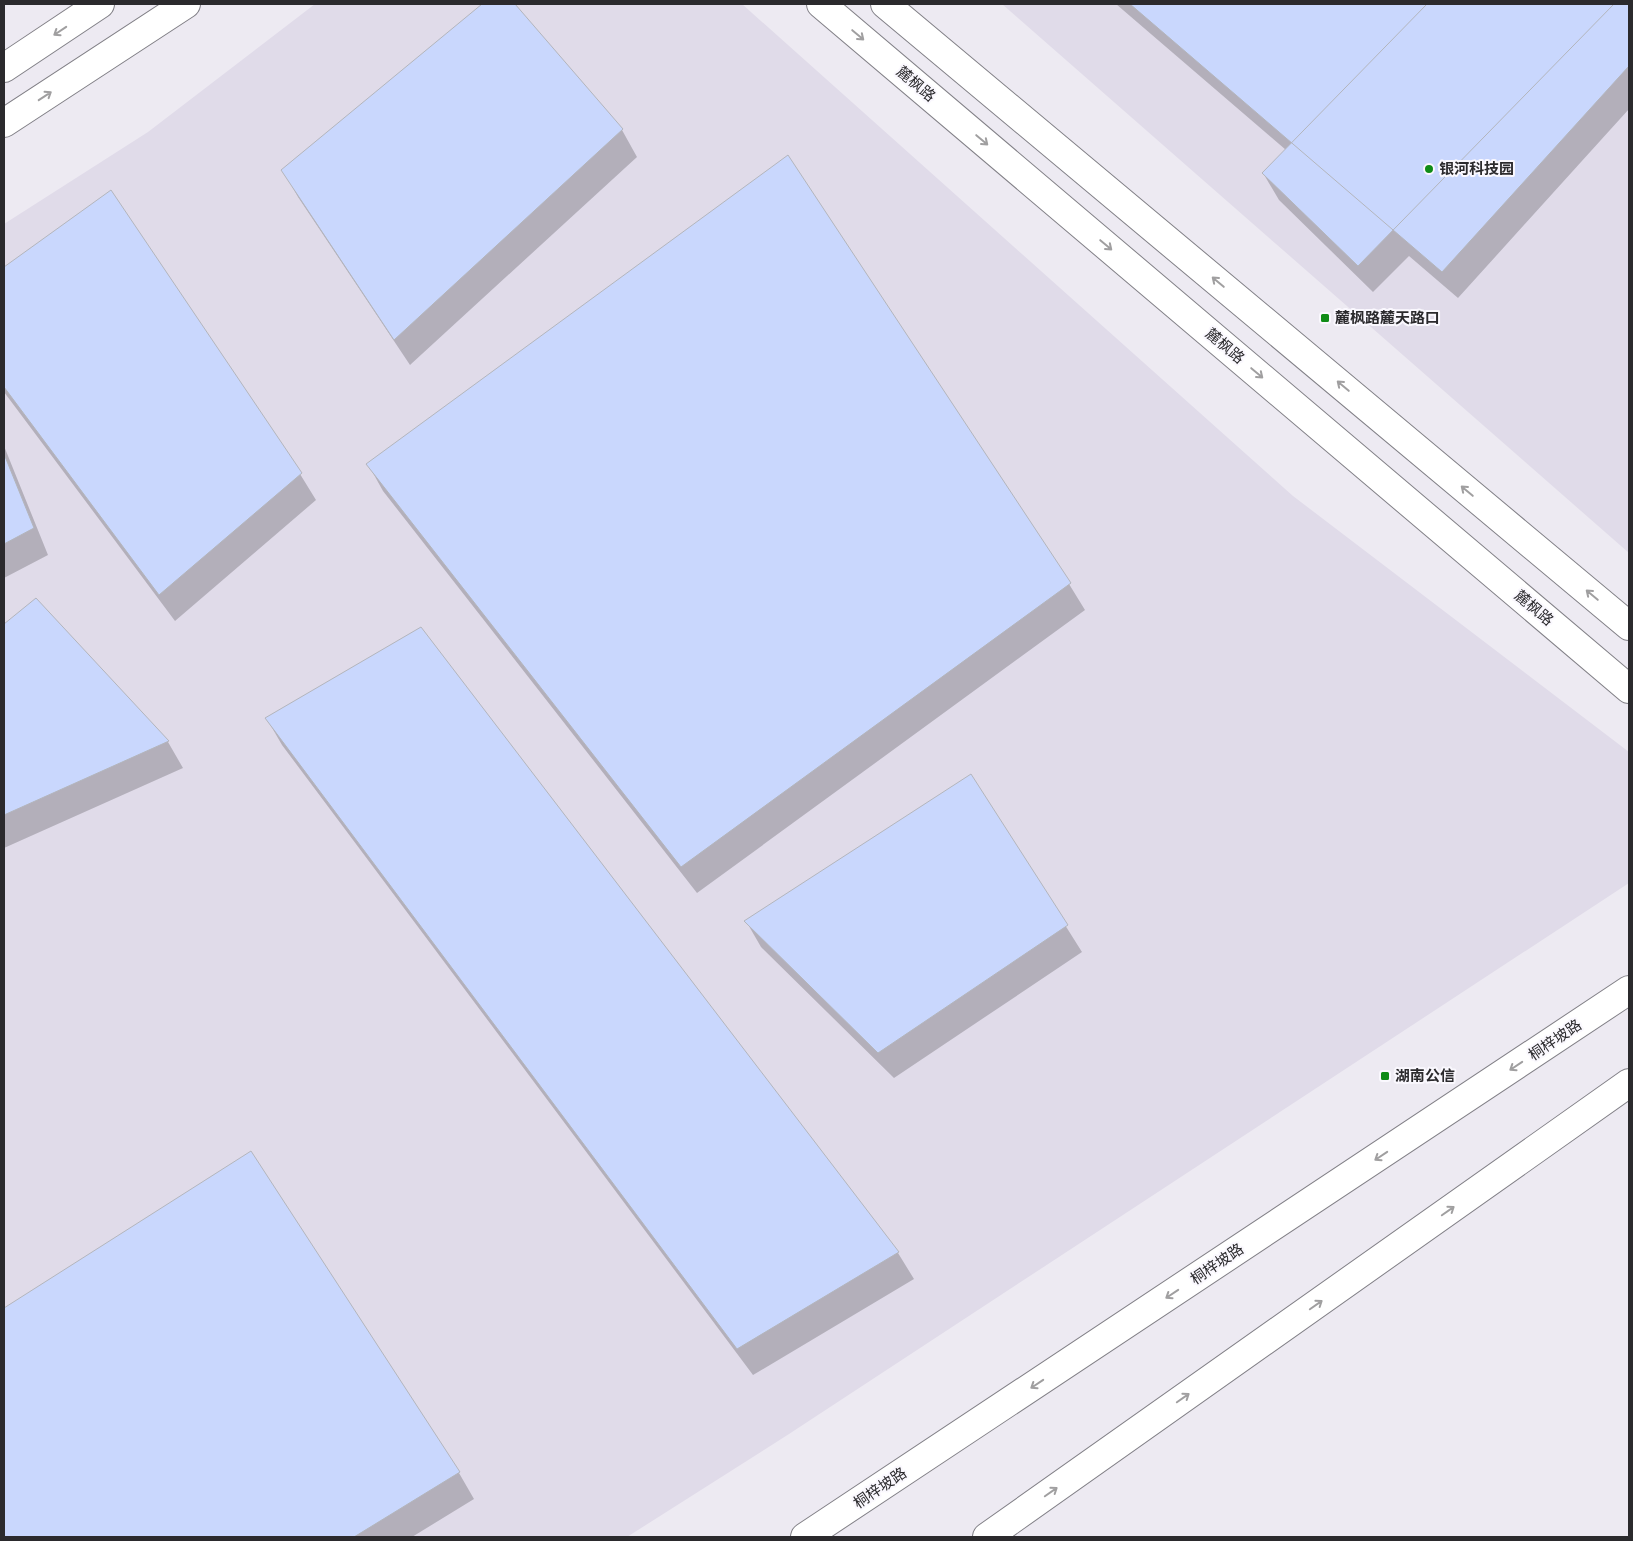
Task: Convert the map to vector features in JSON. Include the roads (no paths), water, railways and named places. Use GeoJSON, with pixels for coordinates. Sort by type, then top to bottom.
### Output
{"type":"FeatureCollection","features":[{"type":"Feature","properties":{"kind":"main road"},"geometry":{"type":"LineString","coordinates":[[4,68],[100,4]]}},
{"type":"Feature","properties":{"kind":"main road"},"geometry":{"type":"LineString","coordinates":[[4,123],[186,4]]}},
{"type":"Feature","properties":{"kind":"main road","name":"麓枫路"},"geometry":{"type":"LineString","coordinates":[[821,4],[1629,689]]}},
{"type":"Feature","properties":{"kind":"main road"},"geometry":{"type":"LineString","coordinates":[[885,4],[1629,626]]}},
{"type":"Feature","properties":{"kind":"main road","name":"桐梓坡路"},"geometry":{"type":"LineString","coordinates":[[805,1537],[1629,990]]}},
{"type":"Feature","properties":{"kind":"main road"},"geometry":{"type":"LineString","coordinates":[[986,1537],[1019,1529],[1629,1083]]}},
{"type":"Feature","properties":{"kind":"place","name":"银河科技园"},"geometry":{"type":"Point","coordinates":[1429,169]}},
{"type":"Feature","properties":{"kind":"place","name":"麓枫路麓天路口"},"geometry":{"type":"Point","coordinates":[1325,318]}},
{"type":"Feature","properties":{"kind":"place","name":"湖南公信"},"geometry":{"type":"Point","coordinates":[1385,1076]}}]}
